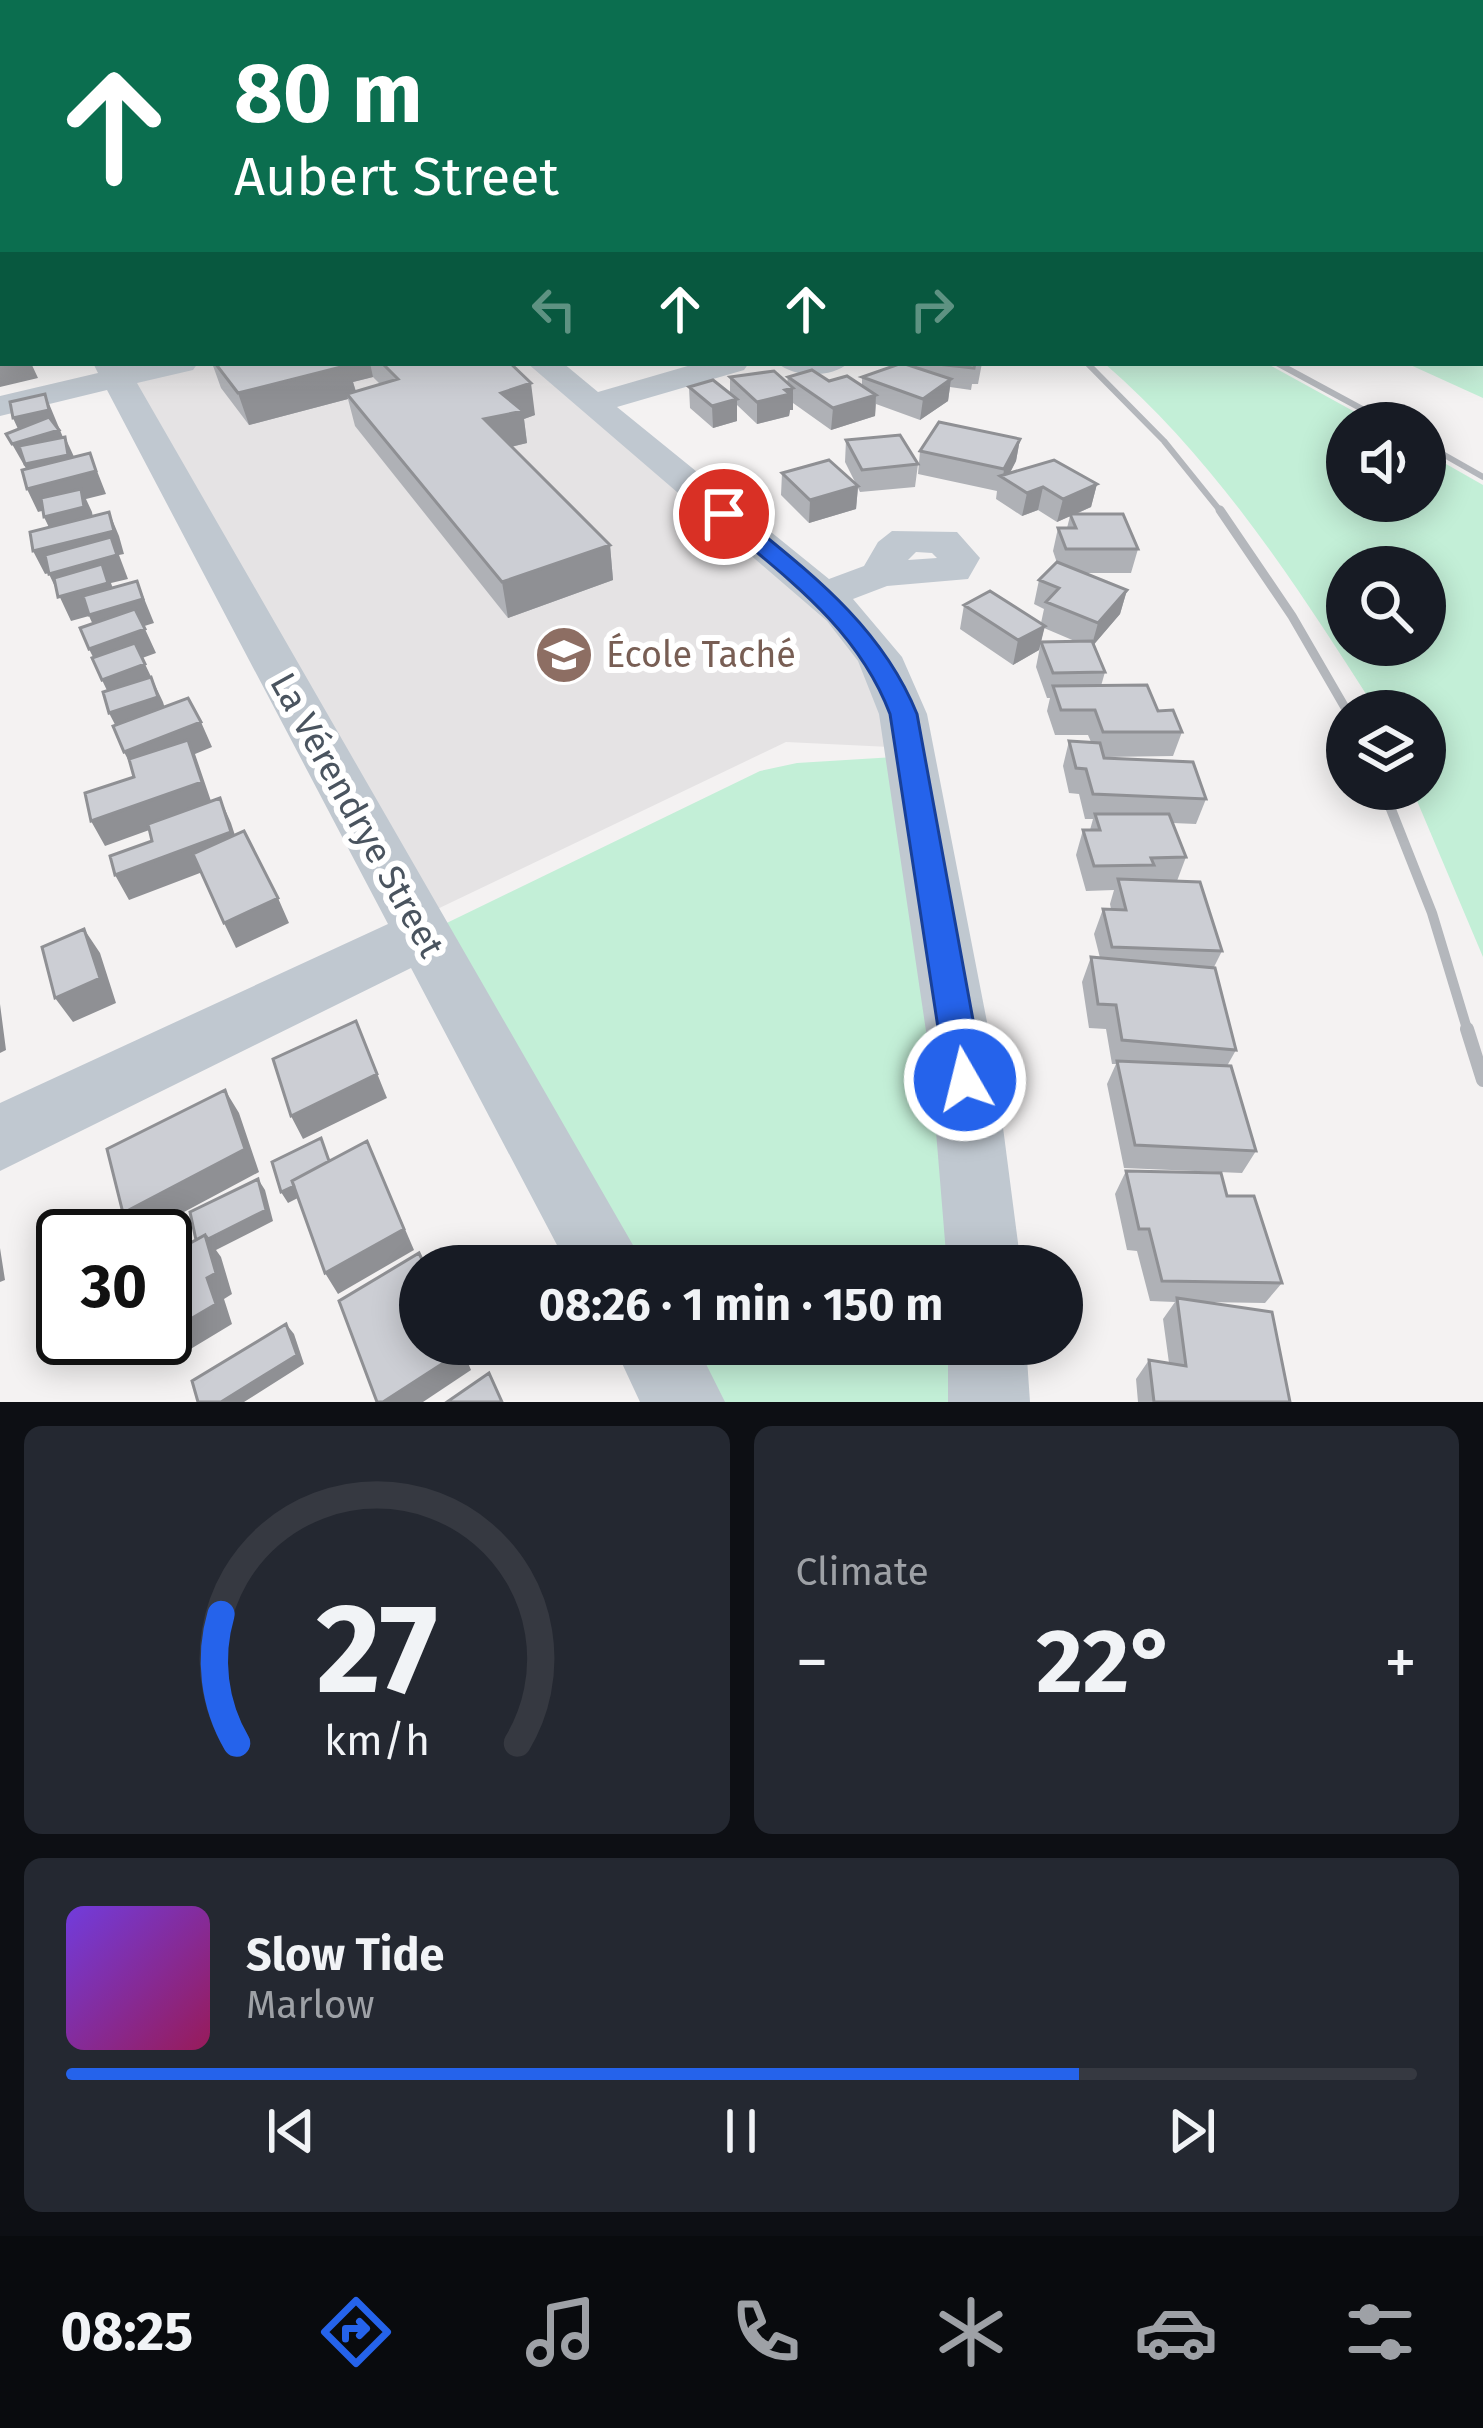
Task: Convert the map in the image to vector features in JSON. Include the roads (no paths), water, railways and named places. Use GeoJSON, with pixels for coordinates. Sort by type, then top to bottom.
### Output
{"type":"FeatureCollection","features":[{"type":"Feature","properties":{"kind":"street"},"geometry":{"type":"LineString","coordinates":[[0,406],[113,371],[156,366]]}},
{"type":"Feature","properties":{"kind":"street"},"geometry":{"type":"LineString","coordinates":[[547,366],[823,596],[855,626],[889,677],[904,714],[952,994],[978,1172],[983,1245]]}},
{"type":"Feature","properties":{"kind":"street"},"geometry":{"type":"LineString","coordinates":[[592,404],[723,366]]}},
{"type":"Feature","properties":{"kind":"street","name":"La Vérendrye Street"},"geometry":{"type":"LineString","coordinates":[[113,371],[596,1245]]}},
{"type":"Feature","properties":{"kind":"street"},"geometry":{"type":"LineString","coordinates":[[823,596],[881,574]]}},
{"type":"Feature","properties":{"kind":"street"},"geometry":{"type":"LineString","coordinates":[[0,1138],[422,935]]}},
{"type":"Feature","properties":{"kind":"street"},"geometry":{"type":"LineString","coordinates":[[664,1365],[684,1402]]}},
{"type":"Feature","properties":{"kind":"street"},"geometry":{"type":"LineString","coordinates":[[988,1365],[989,1402]]}},
{"type":"Feature","properties":{"kind":"railway"},"geometry":{"type":"LineString","coordinates":[[1090,366],[1164,441],[1222,513]]}},
{"type":"Feature","properties":{"kind":"railway"},"geometry":{"type":"LineString","coordinates":[[1283,366],[1349,402]]}},
{"type":"Feature","properties":{"kind":"railway"},"geometry":{"type":"LineString","coordinates":[[1446,456],[1483,477]]}},
{"type":"Feature","properties":{"kind":"railway"},"geometry":{"type":"LineString","coordinates":[[1220,510],[1292,616],[1335,690]]}},
{"type":"Feature","properties":{"kind":"railway"},"geometry":{"type":"LineString","coordinates":[[1391,810],[1432,913],[1468,1032]]}},
{"type":"Feature","properties":{"kind":"railway"},"geometry":{"type":"LineString","coordinates":[[1467,1029],[1483,1080]]}},
{"type":"Feature","properties":{"kind":"place","name":"École Taché"},"geometry":{"type":"Point","coordinates":[564,655]}}]}
